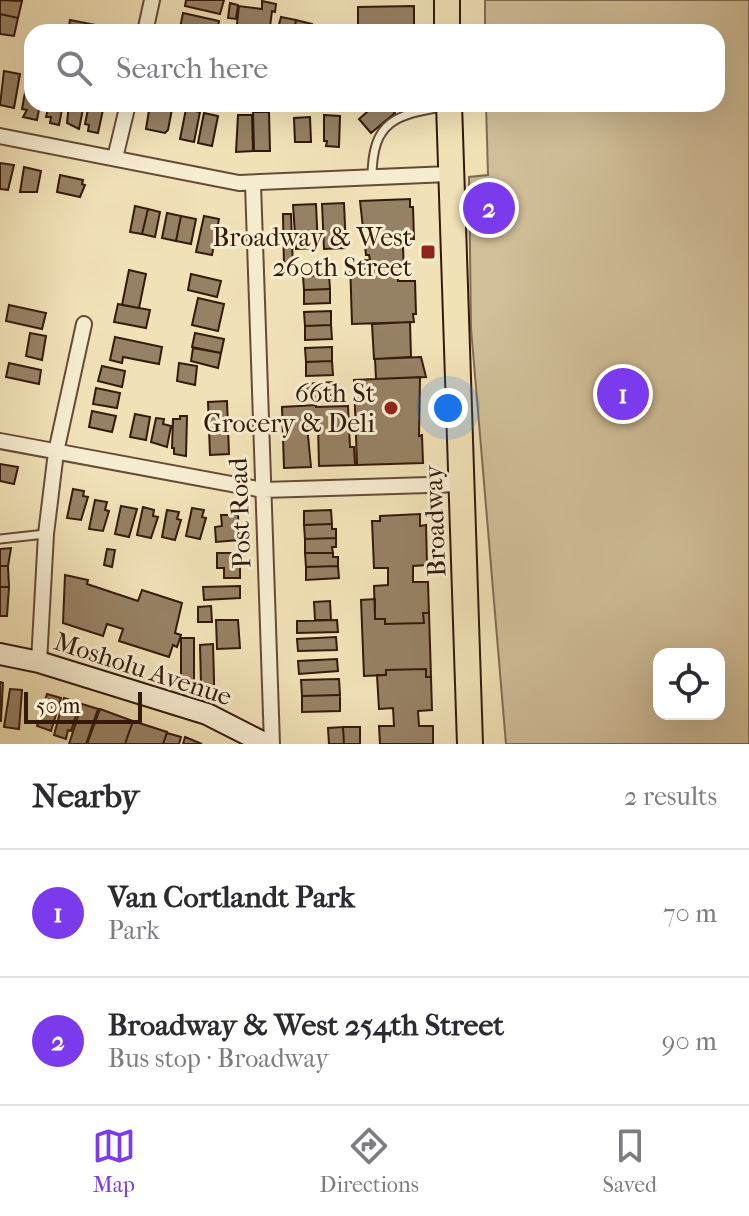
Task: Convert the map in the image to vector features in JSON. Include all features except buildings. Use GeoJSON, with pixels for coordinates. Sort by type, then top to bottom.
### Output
{"type":"FeatureCollection","features":[{"type":"Feature","properties":{"kind":"main road"},"geometry":{"type":"LineString","coordinates":[[447,0],[447,24]]}},
{"type":"Feature","properties":{"kind":"main road","name":"Broadway"},"geometry":{"type":"LineString","coordinates":[[449,112],[470,744]]}},
{"type":"Feature","properties":{"kind":"street"},"geometry":{"type":"LineString","coordinates":[[147,24],[152,0]]}},
{"type":"Feature","properties":{"kind":"street"},"geometry":{"type":"LineString","coordinates":[[115,158],[126,112]]}},
{"type":"Feature","properties":{"kind":"street"},"geometry":{"type":"LineString","coordinates":[[0,136],[253,184],[449,174]]}},
{"type":"Feature","properties":{"kind":"street","name":"Post Road"},"geometry":{"type":"LineString","coordinates":[[253,184],[269,744]]}},
{"type":"Feature","properties":{"kind":"street"},"geometry":{"type":"LineString","coordinates":[[39,662],[46,534],[56,452],[84,324]]}},
{"type":"Feature","properties":{"kind":"street"},"geometry":{"type":"LineString","coordinates":[[0,441],[263,490],[462,484]]}},
{"type":"Feature","properties":{"kind":"street","name":"Mosholu Avenue"},"geometry":{"type":"LineString","coordinates":[[0,654],[39,662],[207,714],[269,744]]}},
{"type":"Feature","properties":{"kind":"lane"},"geometry":{"type":"LineString","coordinates":[[372,178],[374,151],[383,132],[398,116],[417,112]]}},
{"type":"Feature","properties":{"kind":"lane"},"geometry":{"type":"LineString","coordinates":[[0,539],[46,534]]}},
{"type":"Feature","properties":{"kind":"shaded area"},"geometry":{"type":"Polygon","coordinates":[[[485,0],[749,0],[749,744],[506,744],[471,328],[469,177],[488,175],[486,112],[725,112],[725,24],[485,24],[485,0]]]}},
{"type":"Feature","properties":{"kind":"place","name":"Broadway & West 254th Street"},"geometry":{"type":"Point","coordinates":[489,208]}},
{"type":"Feature","properties":{"kind":"place","name":"Broadway & West 260th Street"},"geometry":{"type":"Point","coordinates":[428,252]}},
{"type":"Feature","properties":{"kind":"place","name":"Van Cortlandt Park"},"geometry":{"type":"Point","coordinates":[623,394]}},
{"type":"Feature","properties":{"kind":"place","name":"66th St Grocery & Deli"},"geometry":{"type":"Point","coordinates":[391,408]}}]}
